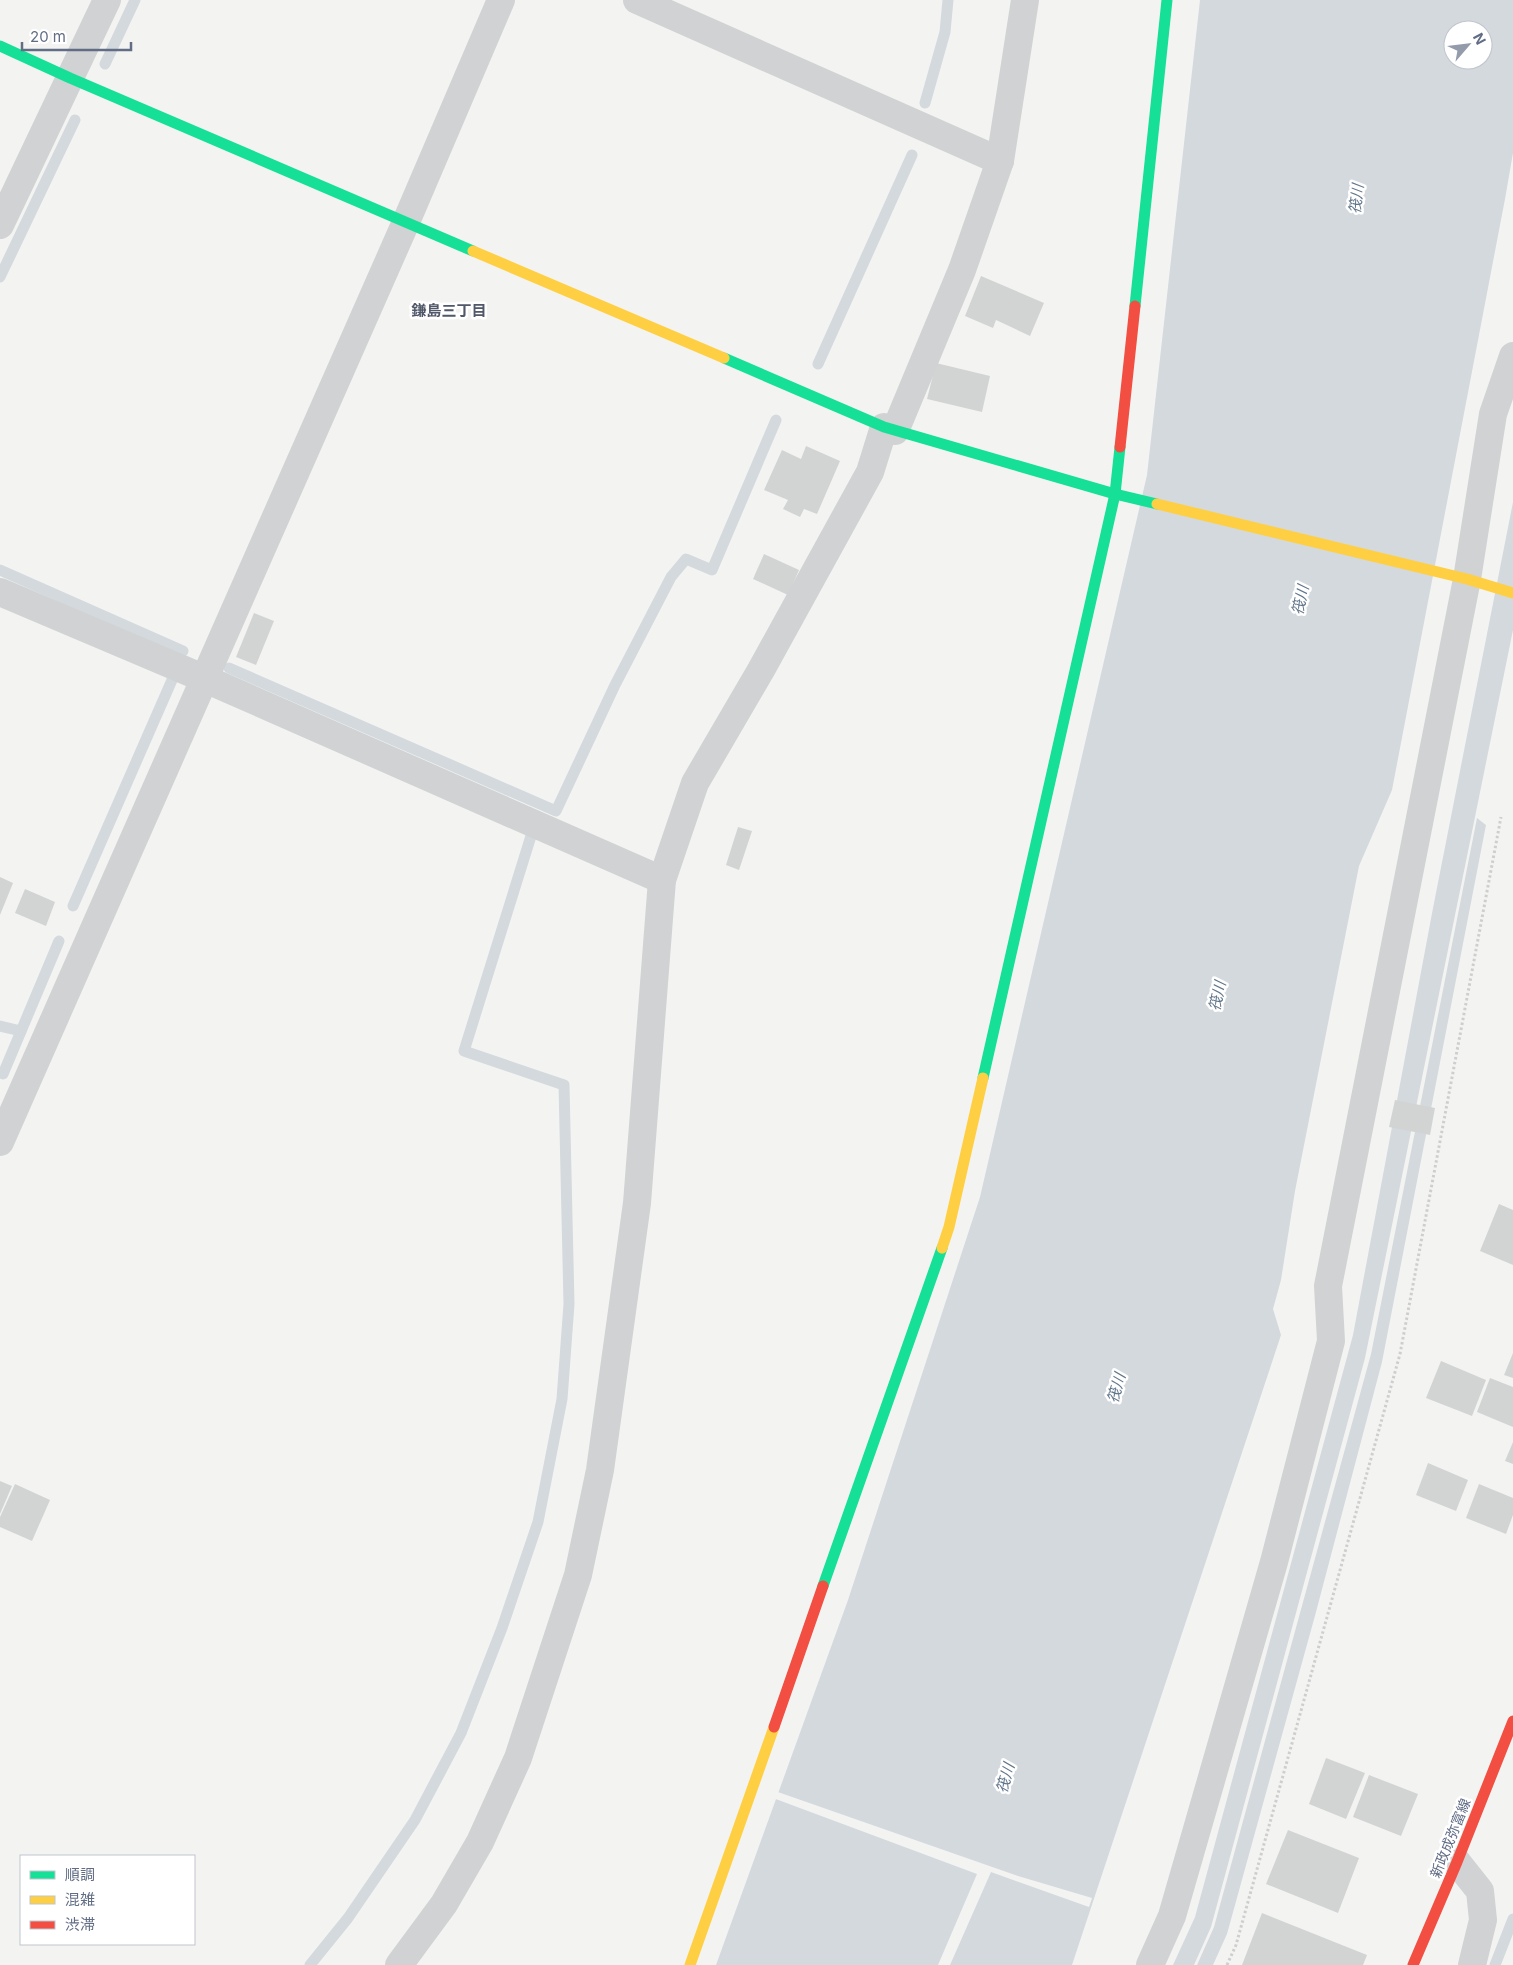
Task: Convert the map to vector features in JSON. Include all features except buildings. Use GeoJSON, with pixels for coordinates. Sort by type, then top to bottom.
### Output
{"type":"FeatureCollection","features":[{"type":"Feature","properties":{"kind":"street"},"geometry":{"type":"LineString","coordinates":[[0,225],[107,0]]}},
{"type":"Feature","properties":{"kind":"street"},"geometry":{"type":"LineString","coordinates":[[0,1142],[203,678],[406,222],[501,0]]}},
{"type":"Feature","properties":{"kind":"street"},"geometry":{"type":"LineString","coordinates":[[637,0],[1000,162]]}},
{"type":"Feature","properties":{"kind":"street"},"geometry":{"type":"LineString","coordinates":[[399,1965],[444,1904],[480,1842],[518,1758],[578,1575],[600,1470],[637,1203],[662,880],[695,783],[762,670],[870,472],[962,270],[1000,162],[1024,0]]}},
{"type":"Feature","properties":{"kind":"street"},"geometry":{"type":"LineString","coordinates":[[690,1965],[949,1227],[1116,494],[1167,0]]}},
{"type":"Feature","properties":{"kind":"street"},"geometry":{"type":"LineString","coordinates":[[0,46],[70,78],[889,429],[1116,494],[1476,582],[1513,593]]}},
{"type":"Feature","properties":{"kind":"street"},"geometry":{"type":"LineString","coordinates":[[1150,1965],[1172,1916],[1274,1562],[1330,1341],[1328,1286],[1476,582],[1493,414],[1513,356]]}},
{"type":"Feature","properties":{"kind":"street"},"geometry":{"type":"LineString","coordinates":[[0,592],[203,678],[662,880]]}},
{"type":"Feature","properties":{"kind":"street","name":"新政成弥富線"},"geometry":{"type":"LineString","coordinates":[[1413,1965],[1457,1862],[1513,1721]]}},
{"type":"Feature","properties":{"kind":"street"},"geometry":{"type":"LineString","coordinates":[[1457,1862],[1480,1890],[1483,1920],[1472,1965]]}},
{"type":"Feature","properties":{"kind":"path"},"geometry":{"type":"LineString","coordinates":[[1228,1965],[1236,1945],[1400,1354],[1501,817]]}},
{"type":"Feature","properties":{"kind":"water","name":"筏川"},"geometry":{"type":"Polygon","coordinates":[[[1200,0],[1513,0],[1513,153],[1392,790],[1359,866],[1295,1191],[1281,1280],[1273,1309],[1281,1335],[1072,1965],[716,1965],[848,1600],[980,1197],[1147,475],[1200,0]]]}},
{"type":"Feature","properties":{"kind":"water"},"geometry":{"type":"Polygon","coordinates":[[[1513,502],[1513,630],[1365,1358],[1211,1927],[1194,1965],[1173,1965],[1195,1917],[1353,1335],[1433,908],[1513,502]]]}},
{"type":"Feature","properties":{"kind":"water"},"geometry":{"type":"Polygon","coordinates":[[[1477,818],[1486,825],[1382,1362],[1316,1612],[1227,1934],[1213,1965],[1197,1965],[1214,1927],[1371,1354],[1477,818]]]}},
{"type":"Feature","properties":{"kind":"pier"},"geometry":{"type":"Polygon","coordinates":[[[775,1791],[1018,1876],[1092,1898],[1089,1907],[991,1872],[950,1965],[938,1965],[977,1874],[773,1798],[775,1791]]]}},
{"type":"Feature","properties":{"kind":"waterway"},"geometry":{"type":"LineString","coordinates":[[105,64],[135,0]]}},
{"type":"Feature","properties":{"kind":"waterway"},"geometry":{"type":"LineString","coordinates":[[925,103],[945,32],[948,0]]}},
{"type":"Feature","properties":{"kind":"waterway"},"geometry":{"type":"LineString","coordinates":[[0,277],[75,120]]}},
{"type":"Feature","properties":{"kind":"waterway"},"geometry":{"type":"LineString","coordinates":[[818,364],[912,155]]}},
{"type":"Feature","properties":{"kind":"waterway"},"geometry":{"type":"LineString","coordinates":[[229,668],[556,811],[615,685],[671,577],[686,559],[712,570],[776,420]]}},
{"type":"Feature","properties":{"kind":"waterway"},"geometry":{"type":"LineString","coordinates":[[0,570],[183,651]]}},
{"type":"Feature","properties":{"kind":"waterway"},"geometry":{"type":"LineString","coordinates":[[73,906],[172,680]]}},
{"type":"Feature","properties":{"kind":"waterway"},"geometry":{"type":"LineString","coordinates":[[310,1965],[348,1918],[415,1820],[461,1733],[502,1628],[538,1522],[562,1399],[569,1304],[564,1085],[464,1051],[531,836]]}},
{"type":"Feature","properties":{"kind":"waterway"},"geometry":{"type":"LineString","coordinates":[[3,1074],[59,941]]}},
{"type":"Feature","properties":{"kind":"waterway"},"geometry":{"type":"LineString","coordinates":[[0,1026],[21,1031]]}},
{"type":"Feature","properties":{"kind":"waterway"},"geometry":{"type":"LineString","coordinates":[[1495,1965],[1513,1919]]}},
{"type":"Feature","properties":{"kind":"traffic: fast"},"geometry":{"type":"LineString","coordinates":[[1135,306],[1167,0]]}},
{"type":"Feature","properties":{"kind":"traffic: fast"},"geometry":{"type":"LineString","coordinates":[[0,46],[70,78],[473,251]]}},
{"type":"Feature","properties":{"kind":"traffic: fast"},"geometry":{"type":"LineString","coordinates":[[724,358],[884,427],[1115,494],[1157,504]]}},
{"type":"Feature","properties":{"kind":"traffic: fast"},"geometry":{"type":"LineString","coordinates":[[983,1078],[1115,494],[1120,447]]}},
{"type":"Feature","properties":{"kind":"traffic: fast"},"geometry":{"type":"LineString","coordinates":[[823,1586],[942,1248]]}},
{"type":"Feature","properties":{"kind":"traffic: slow"},"geometry":{"type":"LineString","coordinates":[[473,251],[724,358]]}},
{"type":"Feature","properties":{"kind":"traffic: slow"},"geometry":{"type":"LineString","coordinates":[[1157,504],[1467,579],[1513,593]]}},
{"type":"Feature","properties":{"kind":"traffic: slow"},"geometry":{"type":"LineString","coordinates":[[942,1248],[949,1227],[983,1078]]}},
{"type":"Feature","properties":{"kind":"traffic: slow"},"geometry":{"type":"LineString","coordinates":[[690,1965],[774,1727]]}},
{"type":"Feature","properties":{"kind":"traffic: jam"},"geometry":{"type":"LineString","coordinates":[[1120,447],[1135,306]]}},
{"type":"Feature","properties":{"kind":"traffic: jam"},"geometry":{"type":"LineString","coordinates":[[774,1727],[823,1586]]}},
{"type":"Feature","properties":{"kind":"traffic: jam"},"geometry":{"type":"LineString","coordinates":[[1413,1965],[1457,1862],[1513,1721]]}},
{"type":"Feature","properties":{"kind":"district","name":"鎌島三丁目"},"geometry":{"type":"Point","coordinates":[449,310]}}]}
